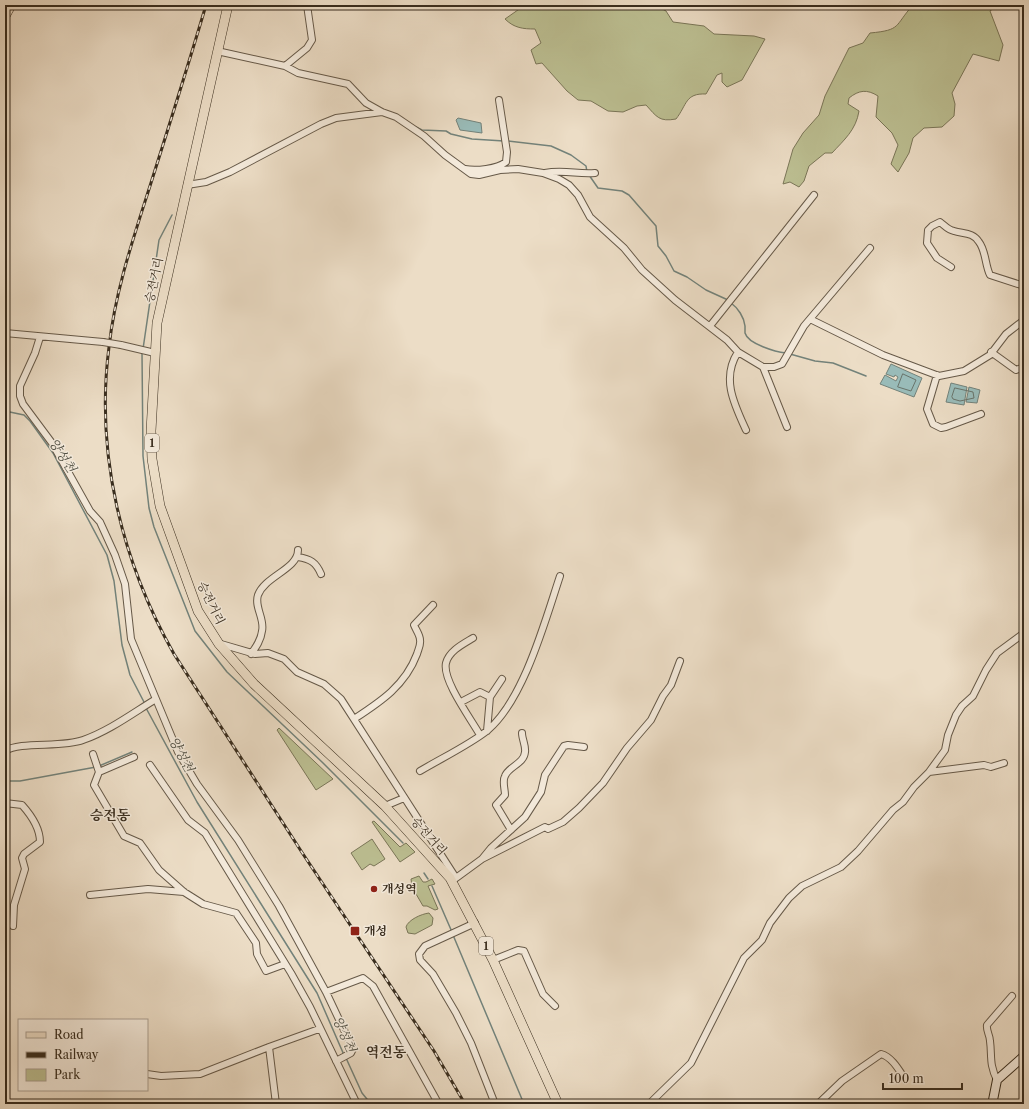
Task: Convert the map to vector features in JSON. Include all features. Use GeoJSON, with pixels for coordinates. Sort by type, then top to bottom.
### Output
{"type":"FeatureCollection","features":[{"type":"Feature","properties":{"kind":"highway"},"geometry":{"type":"LineString","coordinates":[[5,14],[10,5]]}},
{"type":"Feature","properties":{"kind":"main road","name":"승전거리"},"geometry":{"type":"LineString","coordinates":[[228,5],[157,323],[147,352],[153,466],[160,506],[198,610],[218,644],[254,684],[385,806],[453,878],[476,923],[558,1104]]}},
{"type":"Feature","properties":{"kind":"street"},"geometry":{"type":"LineString","coordinates":[[285,66],[306,48],[312,40],[307,5]]}},
{"type":"Feature","properties":{"kind":"street"},"geometry":{"type":"LineString","coordinates":[[217,51],[285,66],[298,73],[348,84],[366,103],[396,118],[424,136],[471,174],[480,175],[500,170],[518,169],[543,173],[559,179],[578,195],[590,217],[624,248],[642,270],[675,300],[710,326],[738,352],[763,367],[774,367],[782,364],[804,326],[870,248]]}},
{"type":"Feature","properties":{"kind":"street"},"geometry":{"type":"LineString","coordinates":[[463,169],[471,170],[503,164],[507,158],[499,100]]}},
{"type":"Feature","properties":{"kind":"street"},"geometry":{"type":"LineString","coordinates":[[187,185],[206,182],[230,172],[321,124],[336,118],[382,112]]}},
{"type":"Feature","properties":{"kind":"street"},"geometry":{"type":"LineString","coordinates":[[543,173],[564,170],[591,174]]}},
{"type":"Feature","properties":{"kind":"street"},"geometry":{"type":"LineString","coordinates":[[710,326],[814,195]]}},
{"type":"Feature","properties":{"kind":"street"},"geometry":{"type":"LineString","coordinates":[[951,267],[937,258],[927,243],[928,230],[936,223],[940,222],[955,232],[968,233],[974,236],[982,246],[986,266],[990,275],[1024,286]]}},
{"type":"Feature","properties":{"kind":"street"},"geometry":{"type":"LineString","coordinates":[[810,319],[883,355],[937,375],[964,371],[991,352],[1006,334],[1024,320]]}},
{"type":"Feature","properties":{"kind":"street"},"geometry":{"type":"LineString","coordinates":[[5,333],[40,338],[103,342],[147,352]]}},
{"type":"Feature","properties":{"kind":"street"},"geometry":{"type":"LineString","coordinates":[[40,338],[36,353],[20,386],[20,396],[23,404],[52,443],[90,511],[100,522],[115,555],[125,584],[131,639],[178,752],[197,784],[238,840],[279,906],[326,992],[353,1049],[351,1053],[338,1060]]}},
{"type":"Feature","properties":{"kind":"street"},"geometry":{"type":"LineString","coordinates":[[738,352],[729,371],[729,382],[734,403],[746,430]]}},
{"type":"Feature","properties":{"kind":"street"},"geometry":{"type":"LineString","coordinates":[[991,352],[1016,370],[1024,368]]}},
{"type":"Feature","properties":{"kind":"street"},"geometry":{"type":"LineString","coordinates":[[763,367],[787,427]]}},
{"type":"Feature","properties":{"kind":"street"},"geometry":{"type":"LineString","coordinates":[[937,375],[927,409],[933,424],[941,428],[946,427],[981,414]]}},
{"type":"Feature","properties":{"kind":"street"},"geometry":{"type":"LineString","coordinates":[[251,654],[263,630],[258,605],[258,595],[273,577],[293,563],[298,554],[315,562],[321,574]]}},
{"type":"Feature","properties":{"kind":"street"},"geometry":{"type":"LineString","coordinates":[[420,771],[487,731],[505,710],[527,672],[560,576]]}},
{"type":"Feature","properties":{"kind":"street"},"geometry":{"type":"LineString","coordinates":[[354,719],[381,701],[400,684],[413,664],[420,645],[420,639],[414,626],[433,605]]}},
{"type":"Feature","properties":{"kind":"street"},"geometry":{"type":"LineString","coordinates":[[649,1104],[691,1063],[744,958],[762,940],[770,923],[789,898],[802,886],[841,867],[858,851],[893,810],[903,802],[914,787],[929,772],[945,750],[948,735],[956,715],[962,706],[973,696],[986,670],[997,653],[1024,633]]}},
{"type":"Feature","properties":{"kind":"street"},"geometry":{"type":"LineString","coordinates":[[473,638],[457,648],[446,662],[447,675],[480,735]]}},
{"type":"Feature","properties":{"kind":"street"},"geometry":{"type":"LineString","coordinates":[[218,644],[251,654],[260,655],[268,653],[284,659],[297,672],[324,684],[341,699],[453,878],[482,858],[545,827],[548,829],[562,822],[579,808],[603,783],[627,748],[651,720],[663,696],[671,685],[680,661]]}},
{"type":"Feature","properties":{"kind":"street"},"geometry":{"type":"LineString","coordinates":[[487,731],[490,697],[502,679]]}},
{"type":"Feature","properties":{"kind":"street"},"geometry":{"type":"LineString","coordinates":[[461,702],[480,692],[490,697]]}},
{"type":"Feature","properties":{"kind":"street"},"geometry":{"type":"LineString","coordinates":[[5,751],[11,747],[51,746],[83,740],[156,699]]}},
{"type":"Feature","properties":{"kind":"street"},"geometry":{"type":"LineString","coordinates":[[512,830],[496,805],[505,795],[504,776],[519,763],[525,755],[526,750],[522,733]]}},
{"type":"Feature","properties":{"kind":"street"},"geometry":{"type":"LineString","coordinates":[[482,858],[525,817],[540,792],[545,776],[564,746],[584,747]]}},
{"type":"Feature","properties":{"kind":"street"},"geometry":{"type":"LineString","coordinates":[[93,754],[98,771],[94,785],[124,836],[140,843],[159,870],[184,892],[203,904],[236,913],[256,943],[257,954],[266,972],[285,964]]}},
{"type":"Feature","properties":{"kind":"street"},"geometry":{"type":"LineString","coordinates":[[98,771],[134,757]]}},
{"type":"Feature","properties":{"kind":"street"},"geometry":{"type":"LineString","coordinates":[[929,772],[984,765],[991,767],[1004,763]]}},
{"type":"Feature","properties":{"kind":"street"},"geometry":{"type":"LineString","coordinates":[[150,765],[188,820],[205,833],[310,1007],[319,1029],[338,1060],[358,1104]]}},
{"type":"Feature","properties":{"kind":"street"},"geometry":{"type":"LineString","coordinates":[[385,806],[404,798]]}},
{"type":"Feature","properties":{"kind":"street"},"geometry":{"type":"LineString","coordinates":[[5,802],[22,805],[29,813],[40,834],[40,842],[24,854],[22,858],[25,869],[14,905],[13,926]]}},
{"type":"Feature","properties":{"kind":"street"},"geometry":{"type":"LineString","coordinates":[[90,895],[148,889],[184,892]]}},
{"type":"Feature","properties":{"kind":"street"},"geometry":{"type":"LineString","coordinates":[[240,917],[252,911]]}},
{"type":"Feature","properties":{"kind":"street"},"geometry":{"type":"LineString","coordinates":[[476,923],[425,946],[419,954],[420,960],[434,974],[456,1013],[471,1043],[495,1104]]}},
{"type":"Feature","properties":{"kind":"street"},"geometry":{"type":"LineString","coordinates":[[493,960],[518,950],[524,951],[543,994],[555,1006]]}},
{"type":"Feature","properties":{"kind":"street"},"geometry":{"type":"LineString","coordinates":[[326,992],[363,978],[373,986],[437,1101]]}},
{"type":"Feature","properties":{"kind":"street"},"geometry":{"type":"LineString","coordinates":[[991,1104],[997,1080],[990,1062],[990,1040],[986,1030],[987,1025],[1012,996]]}},
{"type":"Feature","properties":{"kind":"street"},"geometry":{"type":"LineString","coordinates":[[148,1074],[161,1076],[200,1074],[319,1029]]}},
{"type":"Feature","properties":{"kind":"street"},"geometry":{"type":"LineString","coordinates":[[269,1047],[276,1104]]}},
{"type":"Feature","properties":{"kind":"street"},"geometry":{"type":"LineString","coordinates":[[818,1104],[842,1081],[881,1054],[894,1062],[905,1078]]}},
{"type":"Feature","properties":{"kind":"street"},"geometry":{"type":"LineString","coordinates":[[997,1080],[1024,1056]]}},
{"type":"Feature","properties":{"kind":"green space"},"geometry":{"type":"Polygon","coordinates":[[[525,5],[655,5],[666,11],[673,22],[704,26],[714,34],[754,36],[765,39],[742,80],[727,87],[722,82],[722,73],[717,75],[706,94],[699,94],[690,98],[676,119],[666,120],[659,118],[646,105],[637,106],[623,112],[608,111],[591,101],[578,100],[567,91],[542,63],[536,64],[531,50],[541,43],[535,29],[519,27],[505,19],[525,5]]]}},
{"type":"Feature","properties":{"kind":"green space"},"geometry":{"type":"Polygon","coordinates":[[[913,5],[998,5],[990,11],[1003,45],[999,61],[973,54],[952,93],[955,104],[954,116],[942,127],[924,128],[913,138],[909,153],[898,172],[891,164],[898,145],[892,133],[876,117],[878,96],[867,91],[863,91],[856,93],[849,98],[848,104],[859,111],[855,124],[845,139],[832,153],[825,153],[809,166],[804,181],[799,187],[790,182],[783,184],[793,149],[803,133],[819,115],[825,96],[849,48],[863,43],[870,33],[888,30],[896,26],[913,5]]]}},
{"type":"Feature","properties":{"kind":"green space"},"geometry":{"type":"Polygon","coordinates":[[[279,728],[333,779],[316,790],[277,730],[279,728]]]}},
{"type":"Feature","properties":{"kind":"green space"},"geometry":{"type":"Polygon","coordinates":[[[374,821],[400,847],[406,843],[415,852],[400,862],[372,822],[374,821]]]}},
{"type":"Feature","properties":{"kind":"green space"},"geometry":{"type":"Polygon","coordinates":[[[372,839],[385,859],[374,866],[370,864],[362,870],[351,853],[372,839]]]}},
{"type":"Feature","properties":{"kind":"green space"},"geometry":{"type":"Polygon","coordinates":[[[419,876],[423,882],[432,879],[435,884],[428,886],[438,909],[435,910],[427,906],[423,906],[412,887],[411,879],[419,876]]]}},
{"type":"Feature","properties":{"kind":"green space"},"geometry":{"type":"Polygon","coordinates":[[[429,913],[433,918],[432,925],[415,934],[408,933],[406,927],[409,922],[419,916],[429,913]]]}},
{"type":"Feature","properties":{"kind":"water"},"geometry":{"type":"Polygon","coordinates":[[[458,118],[481,123],[482,133],[460,130],[456,120],[458,118]]]}},
{"type":"Feature","properties":{"kind":"water"},"geometry":{"type":"Polygon","coordinates":[[[891,364],[922,378],[914,397],[880,384],[885,375],[896,381],[898,377],[895,375],[894,377],[886,374],[891,364]]]}},
{"type":"Feature","properties":{"kind":"water"},"geometry":{"type":"Polygon","coordinates":[[[951,383],[967,387],[964,405],[946,402],[951,383]]]}},
{"type":"Feature","properties":{"kind":"water"},"geometry":{"type":"Polygon","coordinates":[[[969,387],[980,390],[977,403],[966,402],[969,387]]]}},
{"type":"Feature","properties":{"kind":"waterway"},"geometry":{"type":"LineString","coordinates":[[416,127],[422,130],[446,131],[451,134],[472,139],[504,141]]}},
{"type":"Feature","properties":{"kind":"waterway"},"geometry":{"type":"LineString","coordinates":[[507,141],[551,146],[571,155],[586,166],[587,172]]}},
{"type":"Feature","properties":{"kind":"waterway"},"geometry":{"type":"LineString","coordinates":[[589,175],[598,188],[622,191],[629,195],[656,226],[658,246],[666,256],[674,271],[687,277],[706,290],[728,300]]}},
{"type":"Feature","properties":{"kind":"waterway"},"geometry":{"type":"LineString","coordinates":[[143,349],[159,240],[172,215]]}},
{"type":"Feature","properties":{"kind":"waterway"},"geometry":{"type":"LineString","coordinates":[[731,303],[742,316],[745,326],[745,333],[751,341],[763,347],[786,353]]}},
{"type":"Feature","properties":{"kind":"waterway"},"geometry":{"type":"LineString","coordinates":[[142,353],[143,456],[149,508],[154,527],[195,631],[227,672],[322,762],[403,843]]}},
{"type":"Feature","properties":{"kind":"waterway"},"geometry":{"type":"LineString","coordinates":[[790,354],[815,361],[833,363],[866,376]]}},
{"type":"Feature","properties":{"kind":"waterway","name":"양성천"},"geometry":{"type":"LineString","coordinates":[[5,411],[24,415],[53,453],[107,555],[114,581],[122,645],[130,675],[145,704]]}},
{"type":"Feature","properties":{"kind":"waterway","name":"양성천"},"geometry":{"type":"LineString","coordinates":[[146,708],[197,802],[317,993],[344,1055]]}},
{"type":"Feature","properties":{"kind":"waterway"},"geometry":{"type":"LineString","coordinates":[[99,766],[132,752]]}},
{"type":"Feature","properties":{"kind":"waterway"},"geometry":{"type":"LineString","coordinates":[[5,781],[20,781],[96,767]]}},
{"type":"Feature","properties":{"kind":"waterway"},"geometry":{"type":"LineString","coordinates":[[424,873],[428,879]]}},
{"type":"Feature","properties":{"kind":"waterway"},"geometry":{"type":"LineString","coordinates":[[432,886],[452,932]]}},
{"type":"Feature","properties":{"kind":"waterway"},"geometry":{"type":"LineString","coordinates":[[453,935],[524,1104]]}},
{"type":"Feature","properties":{"kind":"waterway","name":"양성천"},"geometry":{"type":"LineString","coordinates":[[346,1058],[362,1093],[371,1104]]}},
{"type":"Feature","properties":{"kind":"railway"},"geometry":{"type":"LineString","coordinates":[[206,5],[131,246],[120,286],[112,326],[106,387],[106,427],[110,467],[117,506],[127,545],[140,582],[156,619],[174,654],[303,854],[434,1051],[465,1104]]}},
{"type":"Feature","properties":{"kind":"place","name":"개성역"},"geometry":{"type":"Point","coordinates":[374,889]}},
{"type":"Feature","properties":{"kind":"place","name":"개성"},"geometry":{"type":"Point","coordinates":[355,931]}},
{"type":"Feature","properties":{"kind":"district","name":"승전동"},"geometry":{"type":"Point","coordinates":[110,815]}},
{"type":"Feature","properties":{"kind":"district","name":"역전동"},"geometry":{"type":"Point","coordinates":[386,1052]}}]}
